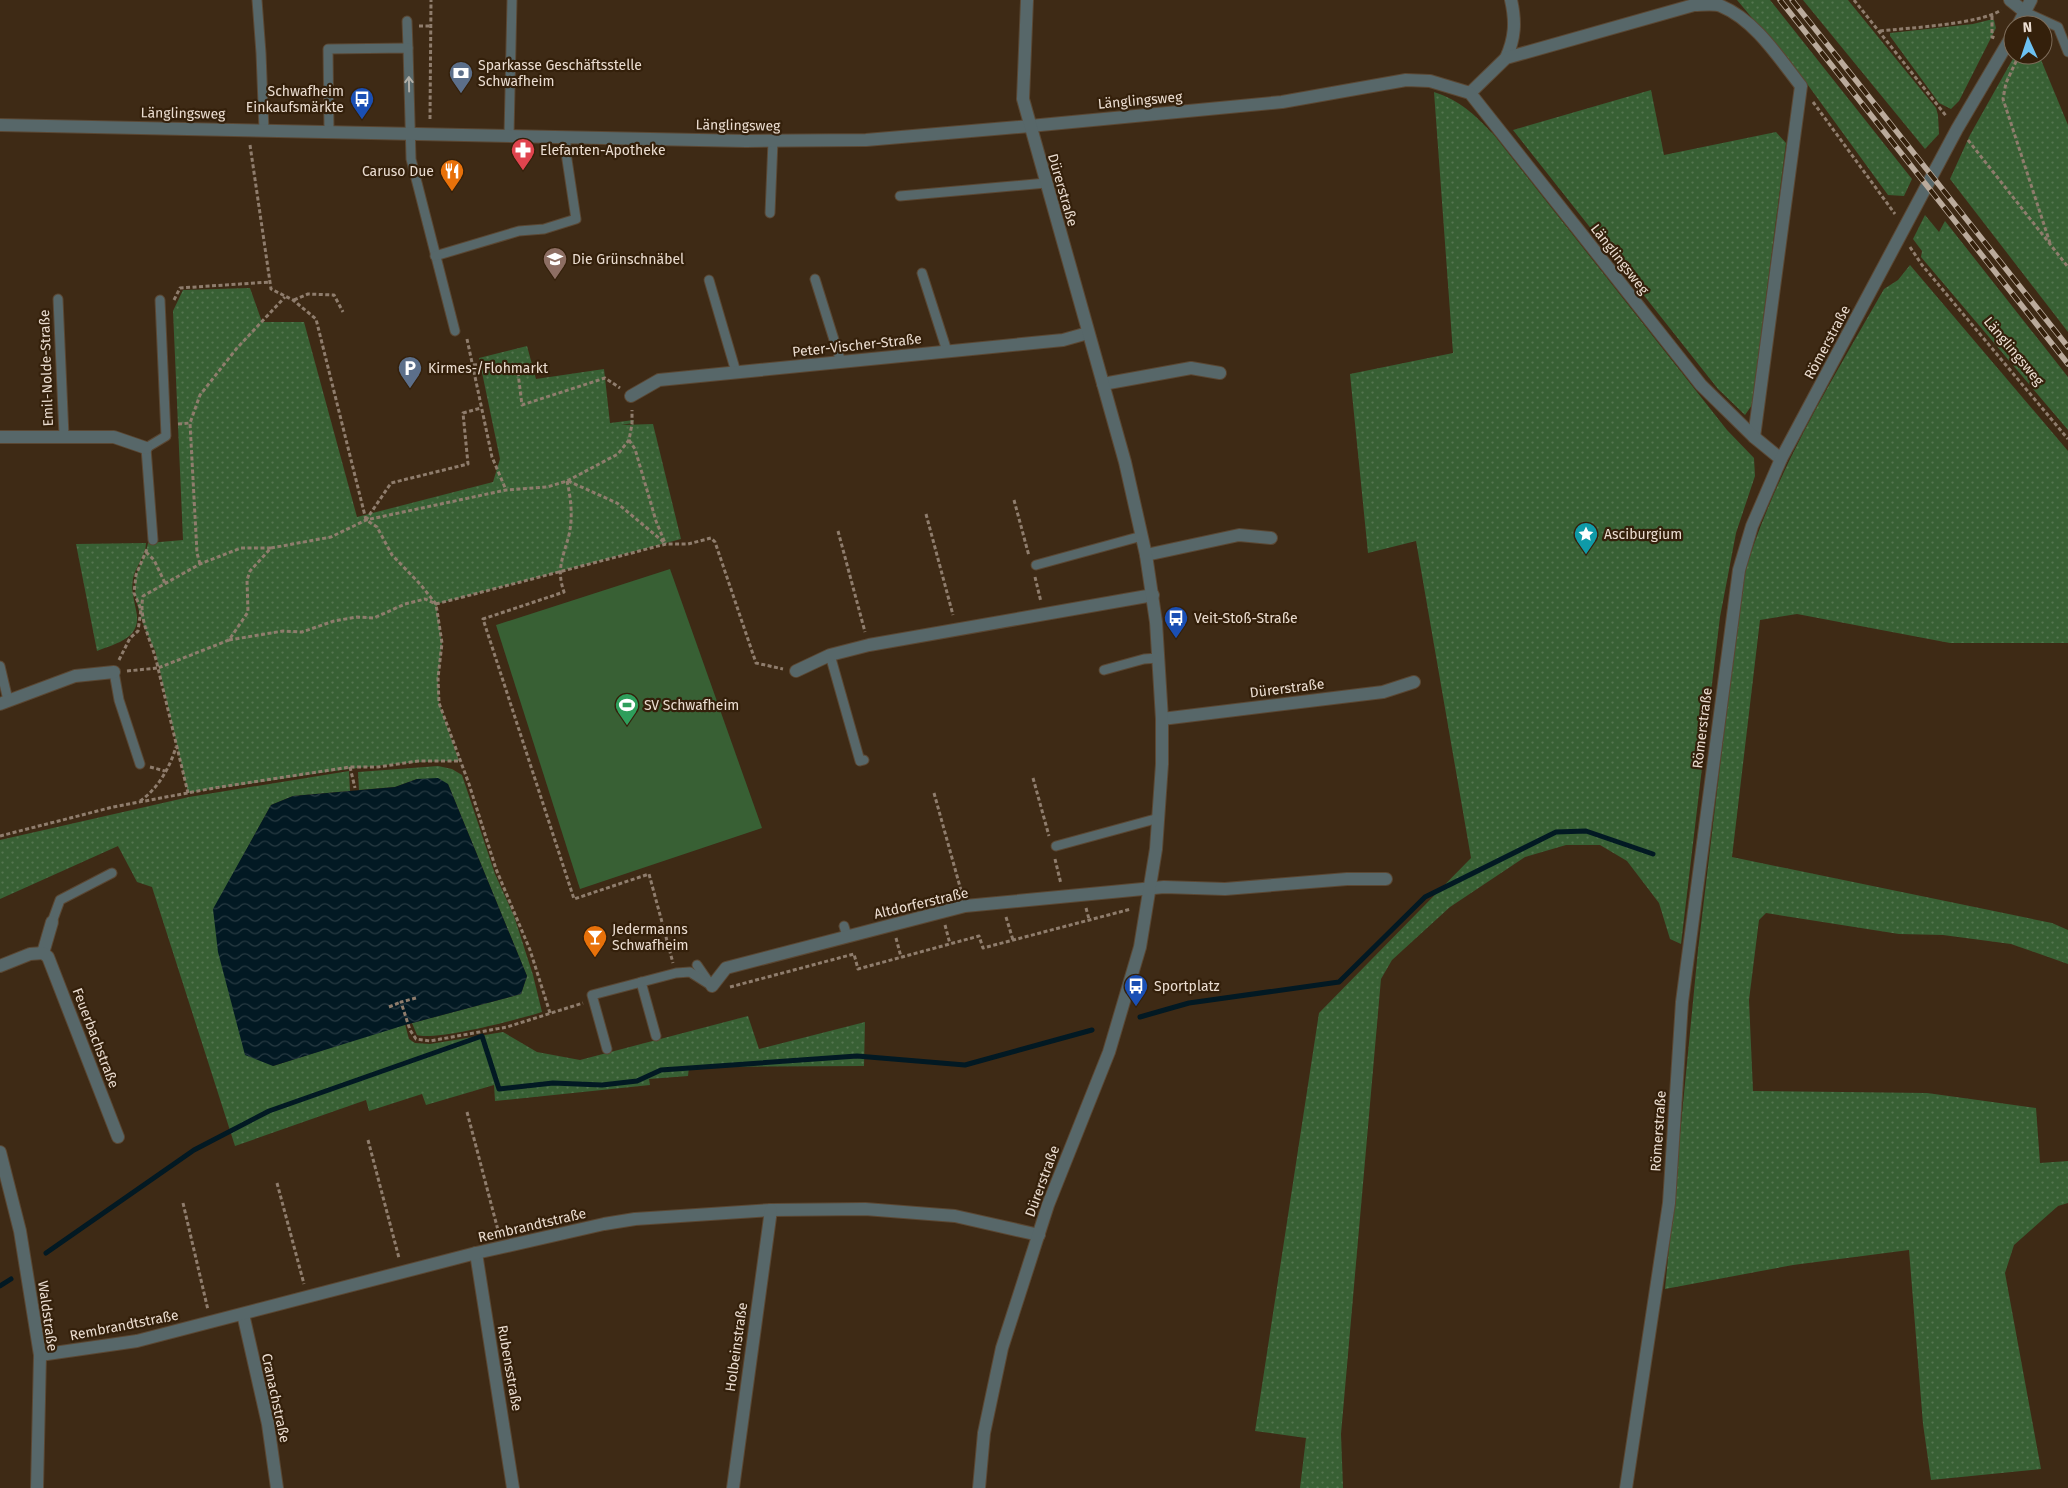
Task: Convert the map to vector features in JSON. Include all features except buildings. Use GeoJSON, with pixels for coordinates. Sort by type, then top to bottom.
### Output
{"type":"FeatureCollection","features":[{"type":"Feature","properties":{"kind":"street","name":"Dürerstraße"},"geometry":{"type":"LineString","coordinates":[[978,1488],[984,1433],[1002,1348],[1048,1205],[1109,1052],[1140,947],[1151,888],[1159,818],[1162,719],[1153,595],[1125,462],[1023,99],[1027,0]]}},
{"type":"Feature","properties":{"kind":"street"},"geometry":{"type":"LineString","coordinates":[[1470,93],[1506,58],[1514,41],[1515,18],[1511,0]]}},
{"type":"Feature","properties":{"kind":"street"},"geometry":{"type":"LineString","coordinates":[[2023,15],[2031,0]]}},
{"type":"Feature","properties":{"kind":"street"},"geometry":{"type":"LineString","coordinates":[[2011,1],[2025,12]]}},
{"type":"Feature","properties":{"kind":"street"},"geometry":{"type":"LineString","coordinates":[[1506,58],[1694,5],[1720,5],[1744,19],[1801,86],[1754,437]]}},
{"type":"Feature","properties":{"kind":"street","name":"Römerstraße"},"geometry":{"type":"LineString","coordinates":[[1626,1488],[1669,1202],[1682,1002],[1739,570],[1752,526],[1781,459],[1957,129],[2003,51]]}},
{"type":"Feature","properties":{"kind":"street","name":"Länglingsweg"},"geometry":{"type":"LineString","coordinates":[[0,125],[773,141],[866,140],[1282,102],[1406,80],[1430,81],[1470,93],[1701,385],[1754,437],[1781,459]]}},
{"type":"Feature","properties":{"kind":"street","name":"Peter-Vischer-Straße"},"geometry":{"type":"LineString","coordinates":[[631,396],[660,380],[1063,340],[1088,333]]}},
{"type":"Feature","properties":{"kind":"street"},"geometry":{"type":"LineString","coordinates":[[1103,384],[1191,368],[1220,373]]}},
{"type":"Feature","properties":{"kind":"street","name":"Emil-Nolde-Straße"},"geometry":{"type":"LineString","coordinates":[[0,438],[114,437],[146,448]]}},
{"type":"Feature","properties":{"kind":"street"},"geometry":{"type":"LineString","coordinates":[[1146,555],[1239,535],[1271,538]]}},
{"type":"Feature","properties":{"kind":"street"},"geometry":{"type":"LineString","coordinates":[[796,672],[830,655],[869,645],[1153,595]]}},
{"type":"Feature","properties":{"kind":"street"},"geometry":{"type":"LineString","coordinates":[[4,702],[75,676],[114,672]]}},
{"type":"Feature","properties":{"kind":"street","name":"Dürerstraße"},"geometry":{"type":"LineString","coordinates":[[1162,719],[1383,692],[1414,682]]}},
{"type":"Feature","properties":{"kind":"street"},"geometry":{"type":"LineString","coordinates":[[1151,888],[1225,890],[1347,879],[1386,879]]}},
{"type":"Feature","properties":{"kind":"street","name":"Altdorferstraße"},"geometry":{"type":"LineString","coordinates":[[712,986],[726,968],[846,931],[965,906],[1151,888]]}},
{"type":"Feature","properties":{"kind":"street"},"geometry":{"type":"LineString","coordinates":[[0,966],[30,954],[43,953],[52,922]]}},
{"type":"Feature","properties":{"kind":"street","name":"Feuerbachstraße"},"geometry":{"type":"LineString","coordinates":[[43,953],[48,957],[118,1137]]}},
{"type":"Feature","properties":{"kind":"street","name":"Waldstraße"},"geometry":{"type":"LineString","coordinates":[[0,1152],[3,1170],[20,1231],[40,1355],[37,1488]]}},
{"type":"Feature","properties":{"kind":"street","name":"Rembrandtstraße"},"geometry":{"type":"LineString","coordinates":[[40,1355],[137,1341],[476,1253],[604,1224],[636,1219],[770,1210],[865,1209],[912,1211],[976,1219],[1039,1235]]}},
{"type":"Feature","properties":{"kind":"street","name":"Holbeinstraße"},"geometry":{"type":"LineString","coordinates":[[733,1488],[770,1210]]}},
{"type":"Feature","properties":{"kind":"street","name":"Rubensstraße"},"geometry":{"type":"LineString","coordinates":[[476,1253],[513,1488]]}},
{"type":"Feature","properties":{"kind":"street","name":"Cranachstraße"},"geometry":{"type":"LineString","coordinates":[[243,1314],[268,1424],[277,1488]]}},
{"type":"Feature","properties":{"kind":"lane"},"geometry":{"type":"LineString","coordinates":[[256,0],[262,53],[264,130]]}},
{"type":"Feature","properties":{"kind":"lane"},"geometry":{"type":"LineString","coordinates":[[509,135],[512,0]]}},
{"type":"Feature","properties":{"kind":"lane"},"geometry":{"type":"LineString","coordinates":[[2025,12],[2058,26],[2068,52]]}},
{"type":"Feature","properties":{"kind":"lane"},"geometry":{"type":"LineString","coordinates":[[407,21],[411,159],[455,331]]}},
{"type":"Feature","properties":{"kind":"lane"},"geometry":{"type":"LineString","coordinates":[[329,131],[328,49],[408,48]]}},
{"type":"Feature","properties":{"kind":"lane"},"geometry":{"type":"LineString","coordinates":[[435,256],[519,231],[544,229],[576,219],[566,153],[566,137]]}},
{"type":"Feature","properties":{"kind":"lane"},"geometry":{"type":"LineString","coordinates":[[770,213],[773,141]]}},
{"type":"Feature","properties":{"kind":"lane"},"geometry":{"type":"LineString","coordinates":[[900,196],[1046,183]]}},
{"type":"Feature","properties":{"kind":"lane"},"geometry":{"type":"LineString","coordinates":[[922,273],[948,351]]}},
{"type":"Feature","properties":{"kind":"lane"},"geometry":{"type":"LineString","coordinates":[[815,279],[841,362]]}},
{"type":"Feature","properties":{"kind":"lane"},"geometry":{"type":"LineString","coordinates":[[709,280],[736,372]]}},
{"type":"Feature","properties":{"kind":"lane","name":"Emil-Nolde-Straße"},"geometry":{"type":"LineString","coordinates":[[58,299],[64,436]]}},
{"type":"Feature","properties":{"kind":"lane"},"geometry":{"type":"LineString","coordinates":[[153,540],[146,448],[166,436],[160,304]]}},
{"type":"Feature","properties":{"kind":"lane"},"geometry":{"type":"LineString","coordinates":[[1036,565],[1142,536]]}},
{"type":"Feature","properties":{"kind":"lane"},"geometry":{"type":"LineString","coordinates":[[830,655],[860,761],[864,760]]}},
{"type":"Feature","properties":{"kind":"lane"},"geometry":{"type":"LineString","coordinates":[[1104,670],[1144,659],[1158,658]]}},
{"type":"Feature","properties":{"kind":"lane"},"geometry":{"type":"LineString","coordinates":[[0,666],[4,702]]}},
{"type":"Feature","properties":{"kind":"lane"},"geometry":{"type":"LineString","coordinates":[[114,672],[119,700],[140,764]]}},
{"type":"Feature","properties":{"kind":"lane"},"geometry":{"type":"LineString","coordinates":[[1056,846],[1159,818]]}},
{"type":"Feature","properties":{"kind":"lane"},"geometry":{"type":"LineString","coordinates":[[52,922],[60,900],[112,873]]}},
{"type":"Feature","properties":{"kind":"lane"},"geometry":{"type":"LineString","coordinates":[[696,965],[712,986]]}},
{"type":"Feature","properties":{"kind":"lane"},"geometry":{"type":"LineString","coordinates":[[607,1049],[592,995],[676,973],[690,972],[712,986]]}},
{"type":"Feature","properties":{"kind":"lane"},"geometry":{"type":"LineString","coordinates":[[641,982],[656,1036]]}},
{"type":"Feature","properties":{"kind":"path"},"geometry":{"type":"LineString","coordinates":[[430,134],[431,0]]}},
{"type":"Feature","properties":{"kind":"path"},"geometry":{"type":"LineString","coordinates":[[1854,0],[1957,129],[1977,151],[2068,267]]}},
{"type":"Feature","properties":{"kind":"path"},"geometry":{"type":"LineString","coordinates":[[1880,31],[1992,16],[2011,1]]}},
{"type":"Feature","properties":{"kind":"path"},"geometry":{"type":"LineString","coordinates":[[2015,65],[2006,83],[2003,99],[2051,246]]}},
{"type":"Feature","properties":{"kind":"path","name":"Länglingsweg"},"geometry":{"type":"LineString","coordinates":[[1801,86],[1892,210],[1902,233],[1922,265],[2068,439]]}},
{"type":"Feature","properties":{"kind":"path"},"geometry":{"type":"LineString","coordinates":[[250,152],[271,289],[293,300],[316,318],[366,520],[377,527],[392,555],[436,604],[442,643],[438,678],[439,703],[469,784],[496,869],[530,950],[550,1013],[507,1027],[463,1033],[430,1041],[416,1039],[410,1030],[401,1002]]}},
{"type":"Feature","properties":{"kind":"path"},"geometry":{"type":"LineString","coordinates":[[160,304],[172,309],[180,288],[270,282]]}},
{"type":"Feature","properties":{"kind":"path"},"geometry":{"type":"LineString","coordinates":[[293,300],[308,294],[334,295],[343,312]]}},
{"type":"Feature","properties":{"kind":"path"},"geometry":{"type":"LineString","coordinates":[[200,564],[197,553],[190,423],[200,395],[236,348],[285,296]]}},
{"type":"Feature","properties":{"kind":"path"},"geometry":{"type":"LineString","coordinates":[[467,339],[492,457],[506,490]]}},
{"type":"Feature","properties":{"kind":"path"},"geometry":{"type":"LineString","coordinates":[[114,672],[130,638],[138,631],[143,596],[200,564],[241,548],[271,548],[331,537],[366,520],[506,490],[547,487],[567,481],[618,454],[629,440],[632,424],[631,396],[605,378],[522,405],[518,373],[486,364],[473,365]]}},
{"type":"Feature","properties":{"kind":"path"},"geometry":{"type":"LineString","coordinates":[[366,520],[391,483],[468,464],[463,413],[481,408]]}},
{"type":"Feature","properties":{"kind":"path"},"geometry":{"type":"LineString","coordinates":[[629,440],[636,449],[656,521],[666,544]]}},
{"type":"Feature","properties":{"kind":"path"},"geometry":{"type":"LineString","coordinates":[[567,481],[618,503],[666,544]]}},
{"type":"Feature","properties":{"kind":"path"},"geometry":{"type":"LineString","coordinates":[[567,481],[571,498],[571,517],[569,534],[559,572],[564,592],[484,619],[574,899],[649,874],[676,973]]}},
{"type":"Feature","properties":{"kind":"path"},"geometry":{"type":"LineString","coordinates":[[926,514],[957,630]]}},
{"type":"Feature","properties":{"kind":"path"},"geometry":{"type":"LineString","coordinates":[[838,531],[869,645]]}},
{"type":"Feature","properties":{"kind":"path"},"geometry":{"type":"LineString","coordinates":[[114,672],[158,668],[229,640],[283,632],[302,632],[334,621],[357,617],[374,618],[405,604],[425,599],[436,604],[666,544],[688,544],[711,538],[715,542],[756,663],[796,672]]}},
{"type":"Feature","properties":{"kind":"path"},"geometry":{"type":"LineString","coordinates":[[153,540],[148,543],[136,575],[134,593],[141,609],[147,633],[155,650],[188,793]]}},
{"type":"Feature","properties":{"kind":"path"},"geometry":{"type":"LineString","coordinates":[[229,640],[248,612],[247,580],[250,571],[271,548]]}},
{"type":"Feature","properties":{"kind":"path"},"geometry":{"type":"LineString","coordinates":[[146,552],[154,560],[165,583]]}},
{"type":"Feature","properties":{"kind":"path"},"geometry":{"type":"LineString","coordinates":[[138,803],[151,794],[172,758],[177,745]]}},
{"type":"Feature","properties":{"kind":"path"},"geometry":{"type":"LineString","coordinates":[[0,836],[188,793],[350,767],[378,767],[418,761],[459,761]]}},
{"type":"Feature","properties":{"kind":"path"},"geometry":{"type":"LineString","coordinates":[[350,767],[355,788]]}},
{"type":"Feature","properties":{"kind":"path"},"geometry":{"type":"LineString","coordinates":[[934,793],[965,906]]}},
{"type":"Feature","properties":{"kind":"path"},"geometry":{"type":"LineString","coordinates":[[1002,903],[1013,940]]}},
{"type":"Feature","properties":{"kind":"path"},"geometry":{"type":"LineString","coordinates":[[712,986],[732,987],[854,954],[858,969],[979,936],[983,948],[1126,909]]}},
{"type":"Feature","properties":{"kind":"path"},"geometry":{"type":"LineString","coordinates":[[388,1007],[416,998]]}},
{"type":"Feature","properties":{"kind":"path"},"geometry":{"type":"LineString","coordinates":[[467,1112],[503,1247]]}},
{"type":"Feature","properties":{"kind":"path"},"geometry":{"type":"LineString","coordinates":[[368,1140],[403,1272]]}},
{"type":"Feature","properties":{"kind":"path"},"geometry":{"type":"LineString","coordinates":[[277,1183],[307,1297]]}},
{"type":"Feature","properties":{"kind":"path"},"geometry":{"type":"LineString","coordinates":[[182,1203],[211,1322]]}},
{"type":"Feature","properties":{"kind":"green space"},"geometry":{"type":"Polygon","coordinates":[[[1737,0],[1770,0],[1912,179],[1904,196],[1888,195],[1805,81],[1737,0]]]}},
{"type":"Feature","properties":{"kind":"green space"},"geometry":{"type":"Polygon","coordinates":[[[1803,0],[1848,0],[1936,108],[1939,134],[1925,149],[1803,0]]]}},
{"type":"Feature","properties":{"kind":"green space"},"geometry":{"type":"Polygon","coordinates":[[[1994,20],[1996,28],[1959,101],[1951,109],[1939,103],[1890,36],[1890,33],[1973,24],[1994,20]]]}},
{"type":"Feature","properties":{"kind":"green space"},"geometry":{"type":"Polygon","coordinates":[[[2009,65],[2043,65],[2068,125],[2068,332],[1950,179],[1970,135],[2009,65]]]}},
{"type":"Feature","properties":{"kind":"green space"},"geometry":{"type":"Polygon","coordinates":[[[1651,90],[1664,155],[1776,132],[1786,143],[1752,405],[1745,415],[1718,389],[1513,130],[1651,90]]]}},
{"type":"Feature","properties":{"kind":"green space"},"geometry":{"type":"Polygon","coordinates":[[[1434,92],[1467,109],[1494,135],[1727,430],[1754,458],[1755,476],[1736,533],[1720,617],[1681,944],[1670,939],[1659,903],[1627,861],[1600,845],[1566,845],[1525,857],[1450,907],[1392,960],[1381,979],[1341,1434],[1343,1488],[1300,1488],[1306,1438],[1255,1431],[1319,1013],[1471,858],[1416,541],[1368,553],[1350,374],[1453,353],[1434,92]]]}},
{"type":"Feature","properties":{"kind":"green space"},"geometry":{"type":"Polygon","coordinates":[[[1925,215],[1939,232],[1945,221],[2068,377],[2068,430],[1921,257],[1922,251],[1913,239],[1925,215]]]}},
{"type":"Feature","properties":{"kind":"green space"},"geometry":{"type":"Polygon","coordinates":[[[1910,265],[2068,451],[2068,643],[1950,643],[1797,614],[1760,620],[1732,857],[2052,923],[2068,930],[2068,964],[2011,944],[1943,935],[1899,934],[1766,913],[1759,920],[1749,1000],[1753,1091],[1927,1093],[2036,1108],[2040,1163],[2068,1161],[2068,1203],[2058,1206],[2014,1245],[2005,1273],[2041,1469],[1931,1480],[1923,1424],[1909,1250],[1793,1265],[1665,1289],[1698,950],[1742,582],[1754,543],[1769,505],[1823,395],[1884,289],[1898,280],[1910,265]]]}},
{"type":"Feature","properties":{"kind":"green space"},"geometry":{"type":"Polygon","coordinates":[[[250,288],[262,322],[304,322],[357,517],[493,482],[500,459],[479,358],[527,346],[536,379],[604,369],[610,423],[634,420],[633,423],[621,425],[653,424],[681,539],[436,604],[442,643],[438,678],[439,703],[459,761],[434,761],[360,768],[188,793],[155,650],[143,624],[135,594],[135,584],[148,543],[183,540],[173,311],[183,290],[250,288]]]}},
{"type":"Feature","properties":{"kind":"green space"},"geometry":{"type":"Polygon","coordinates":[[[146,543],[146,548],[132,583],[137,619],[136,627],[127,638],[97,651],[76,544],[146,543]]]}},
{"type":"Feature","properties":{"kind":"green space","name":"SV Schwafheim"},"geometry":{"type":"Polygon","coordinates":[[[670,569],[762,828],[580,889],[496,625],[670,569]]]}},
{"type":"Feature","properties":{"kind":"green space"},"geometry":{"type":"Polygon","coordinates":[[[438,766],[452,769],[462,775],[495,874],[514,916],[533,975],[542,1012],[459,1032],[427,1036],[417,1035],[412,1023],[521,994],[527,976],[448,784],[417,779],[395,787],[359,790],[358,772],[438,766]]]}},
{"type":"Feature","properties":{"kind":"green space"},"geometry":{"type":"Polygon","coordinates":[[[349,771],[350,791],[293,796],[271,805],[214,909],[273,1066],[405,1024],[409,1039],[415,1043],[430,1044],[503,1032],[537,1052],[580,1060],[748,1016],[759,1049],[865,1022],[864,1066],[689,1067],[688,1076],[649,1079],[650,1085],[495,1101],[494,1085],[426,1105],[422,1094],[369,1111],[366,1100],[235,1146],[152,887],[137,882],[118,846],[0,899],[0,840],[189,797],[349,771]]]}},
{"type":"Feature","properties":{"kind":"water"},"geometry":{"type":"Polygon","coordinates":[[[438,778],[448,784],[527,976],[521,994],[405,1025],[273,1066],[245,1055],[218,952],[213,909],[271,805],[293,796],[395,787],[417,779],[438,778]]]}},
{"type":"Feature","properties":{"kind":"waterway"},"geometry":{"type":"LineString","coordinates":[[1140,1017],[1189,1003],[1339,982],[1425,897],[1556,832],[1586,831],[1653,854]]}},
{"type":"Feature","properties":{"kind":"waterway"},"geometry":{"type":"LineString","coordinates":[[46,1253],[194,1150],[269,1111],[482,1036],[499,1089],[553,1083],[602,1085],[637,1081],[661,1070],[857,1056],[965,1065],[1092,1030]]}},
{"type":"Feature","properties":{"kind":"waterway"},"geometry":{"type":"LineString","coordinates":[[0,1286],[11,1279]]}},
{"type":"Feature","properties":{"kind":"railway"},"geometry":{"type":"LineString","coordinates":[[1780,0],[2068,364]]}},
{"type":"Feature","properties":{"kind":"railway"},"geometry":{"type":"LineString","coordinates":[[1792,0],[2068,347]]}},
{"type":"Feature","properties":{"kind":"place","name":"Sparkasse Geschäftsstelle Schwafheim"},"geometry":{"type":"Point","coordinates":[461,94]}},
{"type":"Feature","properties":{"kind":"place","name":"Schwafheim Einkaufsmärkte"},"geometry":{"type":"Point","coordinates":[362,120]}},
{"type":"Feature","properties":{"kind":"place","name":"Elefanten-Apotheke"},"geometry":{"type":"Point","coordinates":[523,171]}},
{"type":"Feature","properties":{"kind":"place","name":"Caruso Due"},"geometry":{"type":"Point","coordinates":[452,192]}},
{"type":"Feature","properties":{"kind":"place","name":"Die Grünschnäbel"},"geometry":{"type":"Point","coordinates":[555,280]}},
{"type":"Feature","properties":{"kind":"place","name":"Kirmes-/Flohmarkt"},"geometry":{"type":"Point","coordinates":[410,389]}},
{"type":"Feature","properties":{"kind":"place","name":"Asciburgium"},"geometry":{"type":"Point","coordinates":[1586,555]}},
{"type":"Feature","properties":{"kind":"place","name":"Veit-Stoß-Straße"},"geometry":{"type":"Point","coordinates":[1176,639]}},
{"type":"Feature","properties":{"kind":"place","name":"SV Schwafheim"},"geometry":{"type":"Point","coordinates":[627,726]}},
{"type":"Feature","properties":{"kind":"place","name":"Jedermanns Schwafheim"},"geometry":{"type":"Point","coordinates":[595,958]}},
{"type":"Feature","properties":{"kind":"place","name":"Sportplatz"},"geometry":{"type":"Point","coordinates":[1136,1007]}}]}
